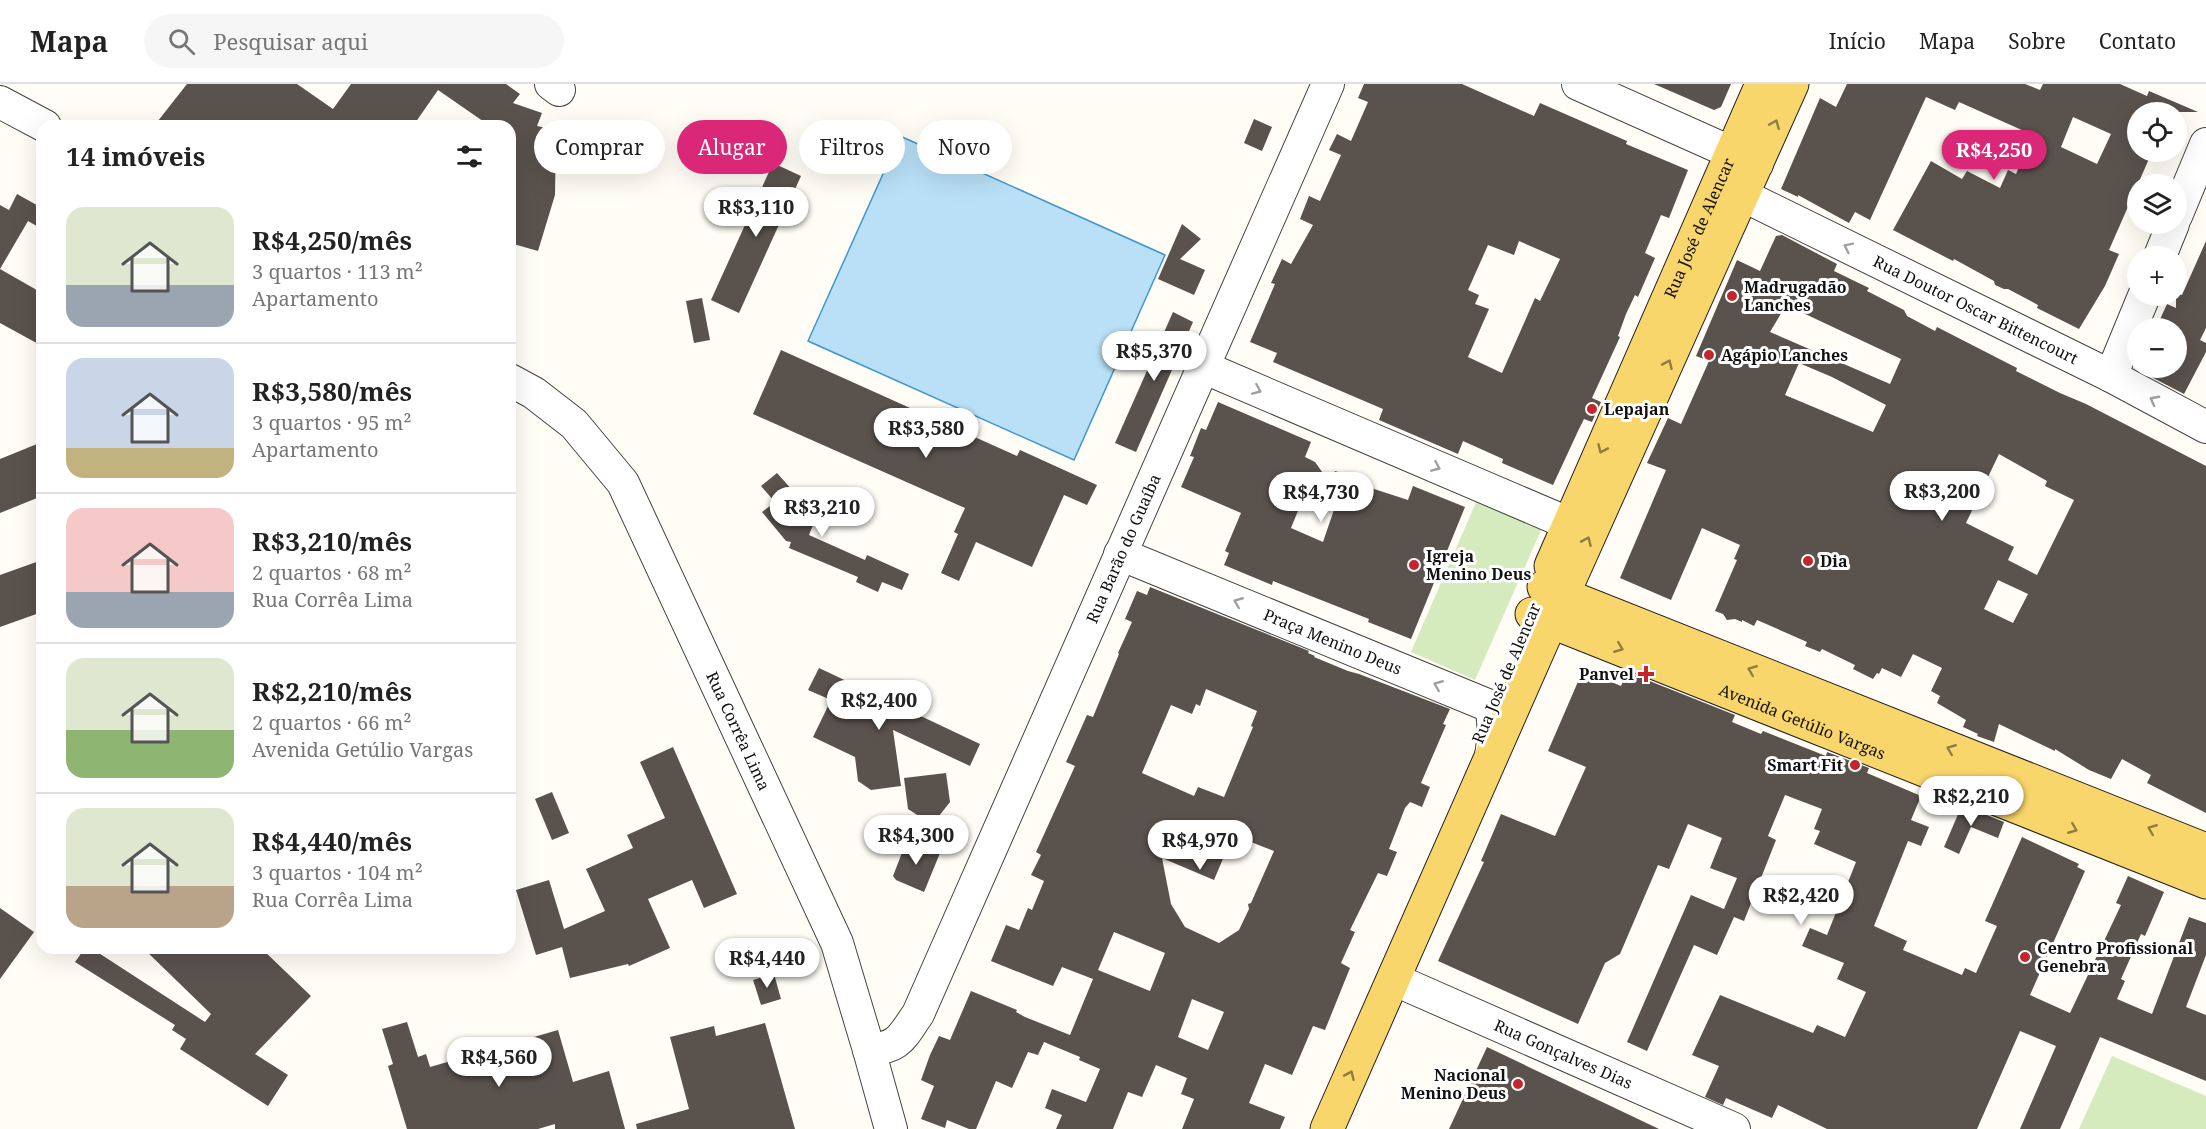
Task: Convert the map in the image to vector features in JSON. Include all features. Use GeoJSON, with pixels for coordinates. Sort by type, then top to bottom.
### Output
{"type":"FeatureCollection","features":[{"type":"Feature","properties":{"kind":"main road","name":"Rua José de Alencar"},"geometry":{"type":"LineString","coordinates":[[1303,1129],[1492,707],[1547,604],[1744,196],[1745,158],[1762,84]]}},
{"type":"Feature","properties":{"kind":"main road","name":"Rua José de Alencar"},"geometry":{"type":"LineString","coordinates":[[1327,1129],[1490,762],[1547,604],[1570,524],[1745,158],[1792,84]]}},
{"type":"Feature","properties":{"kind":"main road","name":"Avenida Getúlio Vargas"},"geometry":{"type":"LineString","coordinates":[[1547,604],[2206,850]]}},
{"type":"Feature","properties":{"kind":"main road","name":"Avenida Getúlio Vargas"},"geometry":{"type":"LineString","coordinates":[[1547,604],[2206,882]]}},
{"type":"Feature","properties":{"kind":"main road"},"geometry":{"type":"LineString","coordinates":[[1356,1009],[1393,979],[1393,926]]}},
{"type":"Feature","properties":{"kind":"street","name":"Rua Barão do Guaíba"},"geometry":{"type":"LineString","coordinates":[[869,1050],[897,1044],[918,1014],[1328,84]]}},
{"type":"Feature","properties":{"kind":"street"},"geometry":{"type":"LineString","coordinates":[[1578,84],[1745,158]]}},
{"type":"Feature","properties":{"kind":"street"},"geometry":{"type":"LineString","coordinates":[[0,102],[36,121]]}},
{"type":"Feature","properties":{"kind":"street"},"geometry":{"type":"LineString","coordinates":[[2187,190],[2206,144]]}},
{"type":"Feature","properties":{"kind":"street","name":"Rua Doutor Oscar Bittencourt"},"geometry":{"type":"LineString","coordinates":[[1744,196],[2110,376],[2206,428]]}},
{"type":"Feature","properties":{"kind":"street"},"geometry":{"type":"LineString","coordinates":[[2110,376],[2140,306]]}},
{"type":"Feature","properties":{"kind":"street"},"geometry":{"type":"LineString","coordinates":[[1203,367],[1570,524]]}},
{"type":"Feature","properties":{"kind":"street","name":"Rua Corrêa Lima"},"geometry":{"type":"LineString","coordinates":[[516,383],[534,393],[574,424],[623,483],[837,943],[892,1129]]}},
{"type":"Feature","properties":{"kind":"street","name":"Praça Menino Deus"},"geometry":{"type":"LineString","coordinates":[[1120,554],[1492,707]]}},
{"type":"Feature","properties":{"kind":"street"},"geometry":{"type":"LineString","coordinates":[[1490,762],[1494,734],[1492,707]]}},
{"type":"Feature","properties":{"kind":"street","name":"Rua Gonçalves Dias"},"geometry":{"type":"LineString","coordinates":[[1393,979],[1734,1129]]}},
{"type":"Feature","properties":{"kind":"street"},"geometry":{"type":"LineString","coordinates":[[858,1013],[868,1020],[886,1025],[901,1025],[918,1014]]}},
{"type":"Feature","properties":{"kind":"street"},"geometry":{"type":"LineString","coordinates":[[892,1129],[893,1098],[918,1014]]}},
{"type":"Feature","properties":{"kind":"green space"},"geometry":{"type":"Polygon","coordinates":[[[1477,500],[1542,528],[1475,680],[1411,652],[1477,500]]]}},
{"type":"Feature","properties":{"kind":"green space"},"geometry":{"type":"Polygon","coordinates":[[[2112,1056],[2206,1096],[2206,1129],[2079,1129],[2112,1056]]]}},
{"type":"Feature","properties":{"kind":"water"},"geometry":{"type":"Polygon","coordinates":[[[905,138],[917,144],[917,174],[985,174],[1165,255],[1074,460],[808,341],[883,174],[905,174],[905,138]]]}},
{"type":"Feature","properties":{"kind":"building"},"geometry":{"type":"Polygon","coordinates":[[[187,84],[297,84],[333,109],[351,84],[506,84],[520,94],[513,103],[542,113],[539,120],[534,120],[534,174],[555,174],[555,195],[538,251],[516,245],[516,120],[481,120],[438,90],[417,120],[159,120],[187,84]]]}},
{"type":"Feature","properties":{"kind":"building"},"geometry":{"type":"Polygon","coordinates":[[[1364,84],[1462,84],[1534,116],[1540,103],[1627,141],[1626,144],[1688,170],[1669,218],[1661,215],[1645,253],[1655,258],[1638,297],[1635,295],[1626,314],[1618,336],[1620,337],[1592,398],[1601,402],[1592,422],[1584,419],[1553,485],[1502,463],[1503,459],[1463,441],[1458,454],[1379,420],[1383,409],[1273,362],[1277,353],[1250,342],[1275,284],[1271,283],[1282,259],[1291,264],[1313,225],[1300,219],[1309,196],[1320,201],[1341,155],[1329,150],[1337,134],[1351,141],[1368,102],[1358,98],[1364,84]],[[1519,241],[1514,255],[1488,245],[1468,290],[1479,295],[1475,304],[1489,309],[1468,357],[1502,373],[1535,298],[1540,301],[1560,259],[1519,241]]]}},
{"type":"Feature","properties":{"kind":"building"},"geometry":{"type":"Polygon","coordinates":[[[1654,84],[1731,84],[1721,107],[1714,110],[1654,84]]]}},
{"type":"Feature","properties":{"kind":"building"},"geometry":{"type":"Polygon","coordinates":[[[1847,84],[2025,84],[2040,90],[2043,84],[2120,84],[2147,96],[2149,91],[2175,102],[2127,102],[2127,162],[2148,162],[2142,174],[2127,174],[2127,209],[2109,250],[2119,254],[2105,286],[2079,329],[2037,308],[2038,305],[2008,289],[1995,285],[1994,281],[1954,259],[1953,261],[1893,230],[1931,161],[1962,179],[1967,171],[2000,188],[2008,170],[2016,174],[2033,135],[1959,102],[1955,110],[1926,97],[1870,220],[1855,212],[1849,223],[1798,195],[1798,197],[1781,189],[1820,98],[1836,107],[1847,84]],[[2073,117],[2061,147],[2097,164],[2111,134],[2073,117]]]}},
{"type":"Feature","properties":{"kind":"building"},"geometry":{"type":"Polygon","coordinates":[[[2187,107],[2198,112],[2187,112],[2187,107]]]}},
{"type":"Feature","properties":{"kind":"building"},"geometry":{"type":"Polygon","coordinates":[[[1254,119],[1272,127],[1262,151],[1244,143],[1254,119]]]}},
{"type":"Feature","properties":{"kind":"building"},"geometry":{"type":"Polygon","coordinates":[[[787,170],[801,176],[739,313],[711,300],[768,174],[787,174],[787,170]]]}},
{"type":"Feature","properties":{"kind":"building"},"geometry":{"type":"Polygon","coordinates":[[[17,194],[36,205],[36,226],[28,221],[0,269],[0,205],[9,210],[17,194]]]}},
{"type":"Feature","properties":{"kind":"building"},"geometry":{"type":"Polygon","coordinates":[[[1182,224],[1201,239],[1180,259],[1205,270],[1194,295],[1158,279],[1182,224]]]}},
{"type":"Feature","properties":{"kind":"building"},"geometry":{"type":"Polygon","coordinates":[[[1782,235],[1837,264],[1834,271],[1869,288],[1867,291],[1904,310],[1907,316],[1935,331],[1937,327],[2017,368],[2016,371],[2206,466],[2206,813],[2147,783],[2151,775],[2122,759],[2111,779],[2089,770],[2055,749],[2055,751],[1999,724],[1994,742],[1977,736],[1978,734],[1963,727],[1966,720],[1937,703],[1940,696],[1931,691],[1942,668],[1913,654],[1901,677],[1882,668],[1873,679],[1853,669],[1855,665],[1822,649],[1820,652],[1805,646],[1807,642],[1757,620],[1754,626],[1742,620],[1742,622],[1735,619],[1727,620],[1723,614],[1715,611],[1737,560],[1734,559],[1740,545],[1702,528],[1671,600],[1620,578],[1666,470],[1647,463],[1668,418],[1681,424],[1709,361],[1696,356],[1737,260],[1760,271],[1776,236],[1782,235]],[[1786,305],[1770,332],[1890,384],[1901,359],[1786,305]],[[1799,363],[1785,395],[1873,432],[1886,405],[1799,363]],[[1999,454],[1966,523],[2014,547],[2008,560],[2037,575],[2074,500],[2045,486],[2047,481],[1999,454]],[[1998,580],[1984,609],[2013,623],[2028,594],[1998,580]]]}},
{"type":"Feature","properties":{"kind":"building"},"geometry":{"type":"Polygon","coordinates":[[[2206,241],[2206,328],[2200,340],[2206,343],[2206,352],[2184,394],[2153,378],[2187,378],[2187,318],[2161,318],[2166,306],[2176,308],[2176,306],[2187,306],[2187,284],[2206,241]]]}},
{"type":"Feature","properties":{"kind":"building"},"geometry":{"type":"Polygon","coordinates":[[[0,269],[36,290],[36,343],[0,323],[0,269]]]}},
{"type":"Feature","properties":{"kind":"building"},"geometry":{"type":"Polygon","coordinates":[[[702,298],[710,340],[694,343],[686,301],[702,298]]]}},
{"type":"Feature","properties":{"kind":"building"},"geometry":{"type":"Polygon","coordinates":[[[1173,312],[1193,322],[1136,452],[1115,443],[1173,312]]]}},
{"type":"Feature","properties":{"kind":"building"},"geometry":{"type":"Polygon","coordinates":[[[781,350],[1017,456],[1020,450],[1097,485],[1087,505],[1064,495],[1032,567],[976,542],[959,581],[941,573],[958,534],[954,532],[965,508],[753,414],[781,350]]]}},
{"type":"Feature","properties":{"kind":"building"},"geometry":{"type":"Polygon","coordinates":[[[1218,402],[1311,442],[1305,457],[1315,462],[1330,483],[1335,471],[1372,483],[1371,488],[1408,500],[1413,486],[1465,507],[1411,639],[1368,622],[1369,619],[1273,581],[1272,585],[1224,565],[1229,553],[1225,551],[1241,513],[1181,487],[1194,457],[1190,456],[1201,428],[1206,430],[1218,402]],[[1308,486],[1291,528],[1323,542],[1338,498],[1308,486]]]}},
{"type":"Feature","properties":{"kind":"building"},"geometry":{"type":"Polygon","coordinates":[[[36,444],[36,498],[0,513],[0,459],[36,444]]]}},
{"type":"Feature","properties":{"kind":"building"},"geometry":{"type":"Polygon","coordinates":[[[777,473],[794,492],[822,503],[809,535],[865,560],[867,555],[909,574],[902,590],[882,582],[878,592],[856,582],[858,577],[789,548],[791,542],[786,541],[762,512],[775,502],[761,486],[777,473]]]}},
{"type":"Feature","properties":{"kind":"building"},"geometry":{"type":"Polygon","coordinates":[[[36,562],[36,614],[0,627],[0,575],[36,562]]]}},
{"type":"Feature","properties":{"kind":"building"},"geometry":{"type":"Polygon","coordinates":[[[1150,587],[1309,651],[1308,653],[1314,657],[1348,671],[1450,709],[1443,724],[1446,725],[1421,783],[1430,787],[1422,807],[1410,802],[1405,808],[1389,849],[1397,852],[1387,876],[1378,873],[1350,930],[1355,932],[1341,963],[1350,968],[1325,1030],[1313,1026],[1292,1075],[1265,1064],[1249,1103],[1285,1117],[1280,1129],[1182,1129],[1194,1099],[1181,1094],[1187,1078],[1156,1065],[1142,1097],[1128,1092],[1113,1129],[1056,1129],[1062,1115],[1045,1108],[1052,1089],[1086,1102],[1100,1069],[1079,1060],[1080,1057],[1044,1042],[1038,1055],[1028,1052],[1012,1088],[996,1081],[976,1129],[969,1129],[947,1120],[945,1128],[921,1119],[934,1086],[921,1080],[930,1055],[939,1036],[950,1040],[971,991],[1017,1010],[1016,1012],[1025,1017],[1070,1035],[1093,979],[1062,967],[1053,986],[991,961],[1006,925],[1019,930],[1028,908],[1032,910],[1044,881],[1031,875],[1041,855],[1036,852],[1075,766],[1066,762],[1087,715],[1093,717],[1132,622],[1125,619],[1137,591],[1147,595],[1150,587]],[[1206,689],[1200,706],[1196,704],[1192,714],[1171,705],[1142,773],[1194,796],[1198,787],[1224,797],[1253,727],[1251,726],[1257,711],[1206,689]],[[1233,835],[1214,880],[1162,858],[1171,904],[1185,927],[1219,943],[1239,930],[1249,909],[1248,904],[1251,903],[1274,851],[1233,835]],[[1114,932],[1098,970],[1150,991],[1165,953],[1114,932]],[[1192,999],[1178,1037],[1208,1050],[1224,1012],[1192,999]]]}},
{"type":"Feature","properties":{"kind":"building"},"geometry":{"type":"Polygon","coordinates":[[[819,668],[980,744],[970,766],[893,730],[901,786],[871,790],[858,781],[855,757],[813,737],[831,700],[808,690],[819,668]]]}},
{"type":"Feature","properties":{"kind":"building"},"geometry":{"type":"Polygon","coordinates":[[[1583,670],[1621,686],[1627,672],[1735,715],[1732,722],[1761,734],[1763,731],[1826,756],[1827,752],[1869,768],[1867,773],[1921,796],[1911,820],[1929,827],[1921,846],[1908,841],[1874,926],[1907,941],[1903,950],[1962,975],[1965,968],[1976,973],[1997,926],[1985,921],[2022,837],[2079,864],[2077,867],[2085,871],[2030,995],[2070,1013],[2121,905],[2116,903],[2128,876],[2164,892],[2145,936],[2141,934],[2121,979],[2125,981],[2117,999],[2152,1014],[2189,917],[2206,923],[2206,955],[2186,1007],[2206,1015],[2206,1081],[2100,1037],[2060,1129],[2020,1129],[2056,1046],[2020,1031],[1977,1129],[1827,1129],[1778,1105],[1772,1118],[1726,1098],[1723,1105],[1705,1097],[1719,1066],[1692,1055],[1720,995],[1813,1033],[1817,1025],[1845,1037],[1866,992],[1837,979],[1844,963],[1802,946],[1810,928],[1827,935],[1856,862],[1814,844],[1820,831],[1814,829],[1822,809],[1785,795],[1768,836],[1776,840],[1744,921],[1734,917],[1717,955],[1694,945],[1647,1051],[1627,1042],[1691,895],[1724,909],[1737,878],[1710,868],[1722,838],[1688,824],[1669,869],[1658,865],[1620,954],[1605,963],[1578,1024],[1438,961],[1484,862],[1481,861],[1501,814],[1555,836],[1586,767],[1548,751],[1583,670]]]}},
{"type":"Feature","properties":{"kind":"building"},"geometry":{"type":"Polygon","coordinates":[[[673,747],[737,894],[704,908],[692,880],[648,899],[670,948],[629,966],[628,964],[570,978],[562,947],[536,955],[516,890],[549,880],[564,929],[605,911],[586,869],[633,848],[627,835],[665,818],[640,762],[673,747]]]}},
{"type":"Feature","properties":{"kind":"building"},"geometry":{"type":"Polygon","coordinates":[[[946,773],[950,802],[939,816],[922,818],[908,809],[904,778],[946,773]]]}},
{"type":"Feature","properties":{"kind":"building"},"geometry":{"type":"Polygon","coordinates":[[[552,792],[569,833],[552,840],[535,799],[552,792]]]}},
{"type":"Feature","properties":{"kind":"building"},"geometry":{"type":"Polygon","coordinates":[[[1962,805],[2004,822],[1998,838],[1971,827],[1959,854],[1944,847],[1962,805]]]}},
{"type":"Feature","properties":{"kind":"building"},"geometry":{"type":"Polygon","coordinates":[[[913,841],[940,853],[924,892],[896,880],[893,876],[905,845],[910,847],[913,841]]]}},
{"type":"Feature","properties":{"kind":"building"},"geometry":{"type":"Polygon","coordinates":[[[0,908],[34,932],[0,979],[0,908]]]}},
{"type":"Feature","properties":{"kind":"building"},"geometry":{"type":"Polygon","coordinates":[[[81,954],[100,954],[205,1022],[211,1014],[149,954],[267,954],[311,996],[255,1054],[288,1075],[268,1106],[180,1049],[186,1039],[172,1030],[175,1025],[75,962],[81,954]]]}},
{"type":"Feature","properties":{"kind":"building"},"geometry":{"type":"Polygon","coordinates":[[[774,974],[781,999],[761,1005],[753,980],[774,974]]]}},
{"type":"Feature","properties":{"kind":"building"},"geometry":{"type":"Polygon","coordinates":[[[407,1022],[418,1057],[426,1054],[430,1067],[558,1030],[573,1082],[609,1071],[625,1129],[555,1129],[555,1124],[538,1129],[407,1129],[388,1066],[393,1064],[382,1029],[407,1022]]]}},
{"type":"Feature","properties":{"kind":"building"},"geometry":{"type":"Polygon","coordinates":[[[765,1023],[795,1129],[637,1129],[636,1124],[689,1109],[670,1037],[714,1026],[716,1036],[765,1023]]]}},
{"type":"Feature","properties":{"kind":"building","name":"Nacional Menino Deus"},"geometry":{"type":"Polygon","coordinates":[[[1487,1047],[1659,1129],[1449,1129],[1487,1047]]]}},
{"type":"Feature","properties":{"kind":"place","name":"Madrugadão Lanches"},"geometry":{"type":"Point","coordinates":[1732,296]}},
{"type":"Feature","properties":{"kind":"place","name":"Agápio Lanches"},"geometry":{"type":"Point","coordinates":[1709,355]}},
{"type":"Feature","properties":{"kind":"place","name":"Lepajan"},"geometry":{"type":"Point","coordinates":[1592,409]}},
{"type":"Feature","properties":{"kind":"place","name":"Dia"},"geometry":{"type":"Point","coordinates":[1808,561]}},
{"type":"Feature","properties":{"kind":"place","name":"Igreja Menino Deus"},"geometry":{"type":"Point","coordinates":[1414,565]}},
{"type":"Feature","properties":{"kind":"place","name":"Panvel"},"geometry":{"type":"Point","coordinates":[1646,674]}},
{"type":"Feature","properties":{"kind":"place","name":"Smart Fit"},"geometry":{"type":"Point","coordinates":[1855,765]}},
{"type":"Feature","properties":{"kind":"place","name":"Centro Profissional Genebra"},"geometry":{"type":"Point","coordinates":[2025,957]}},
{"type":"Feature","properties":{"kind":"place","name":"Nacional Menino Deus"},"geometry":{"type":"Point","coordinates":[1518,1084]}}]}
